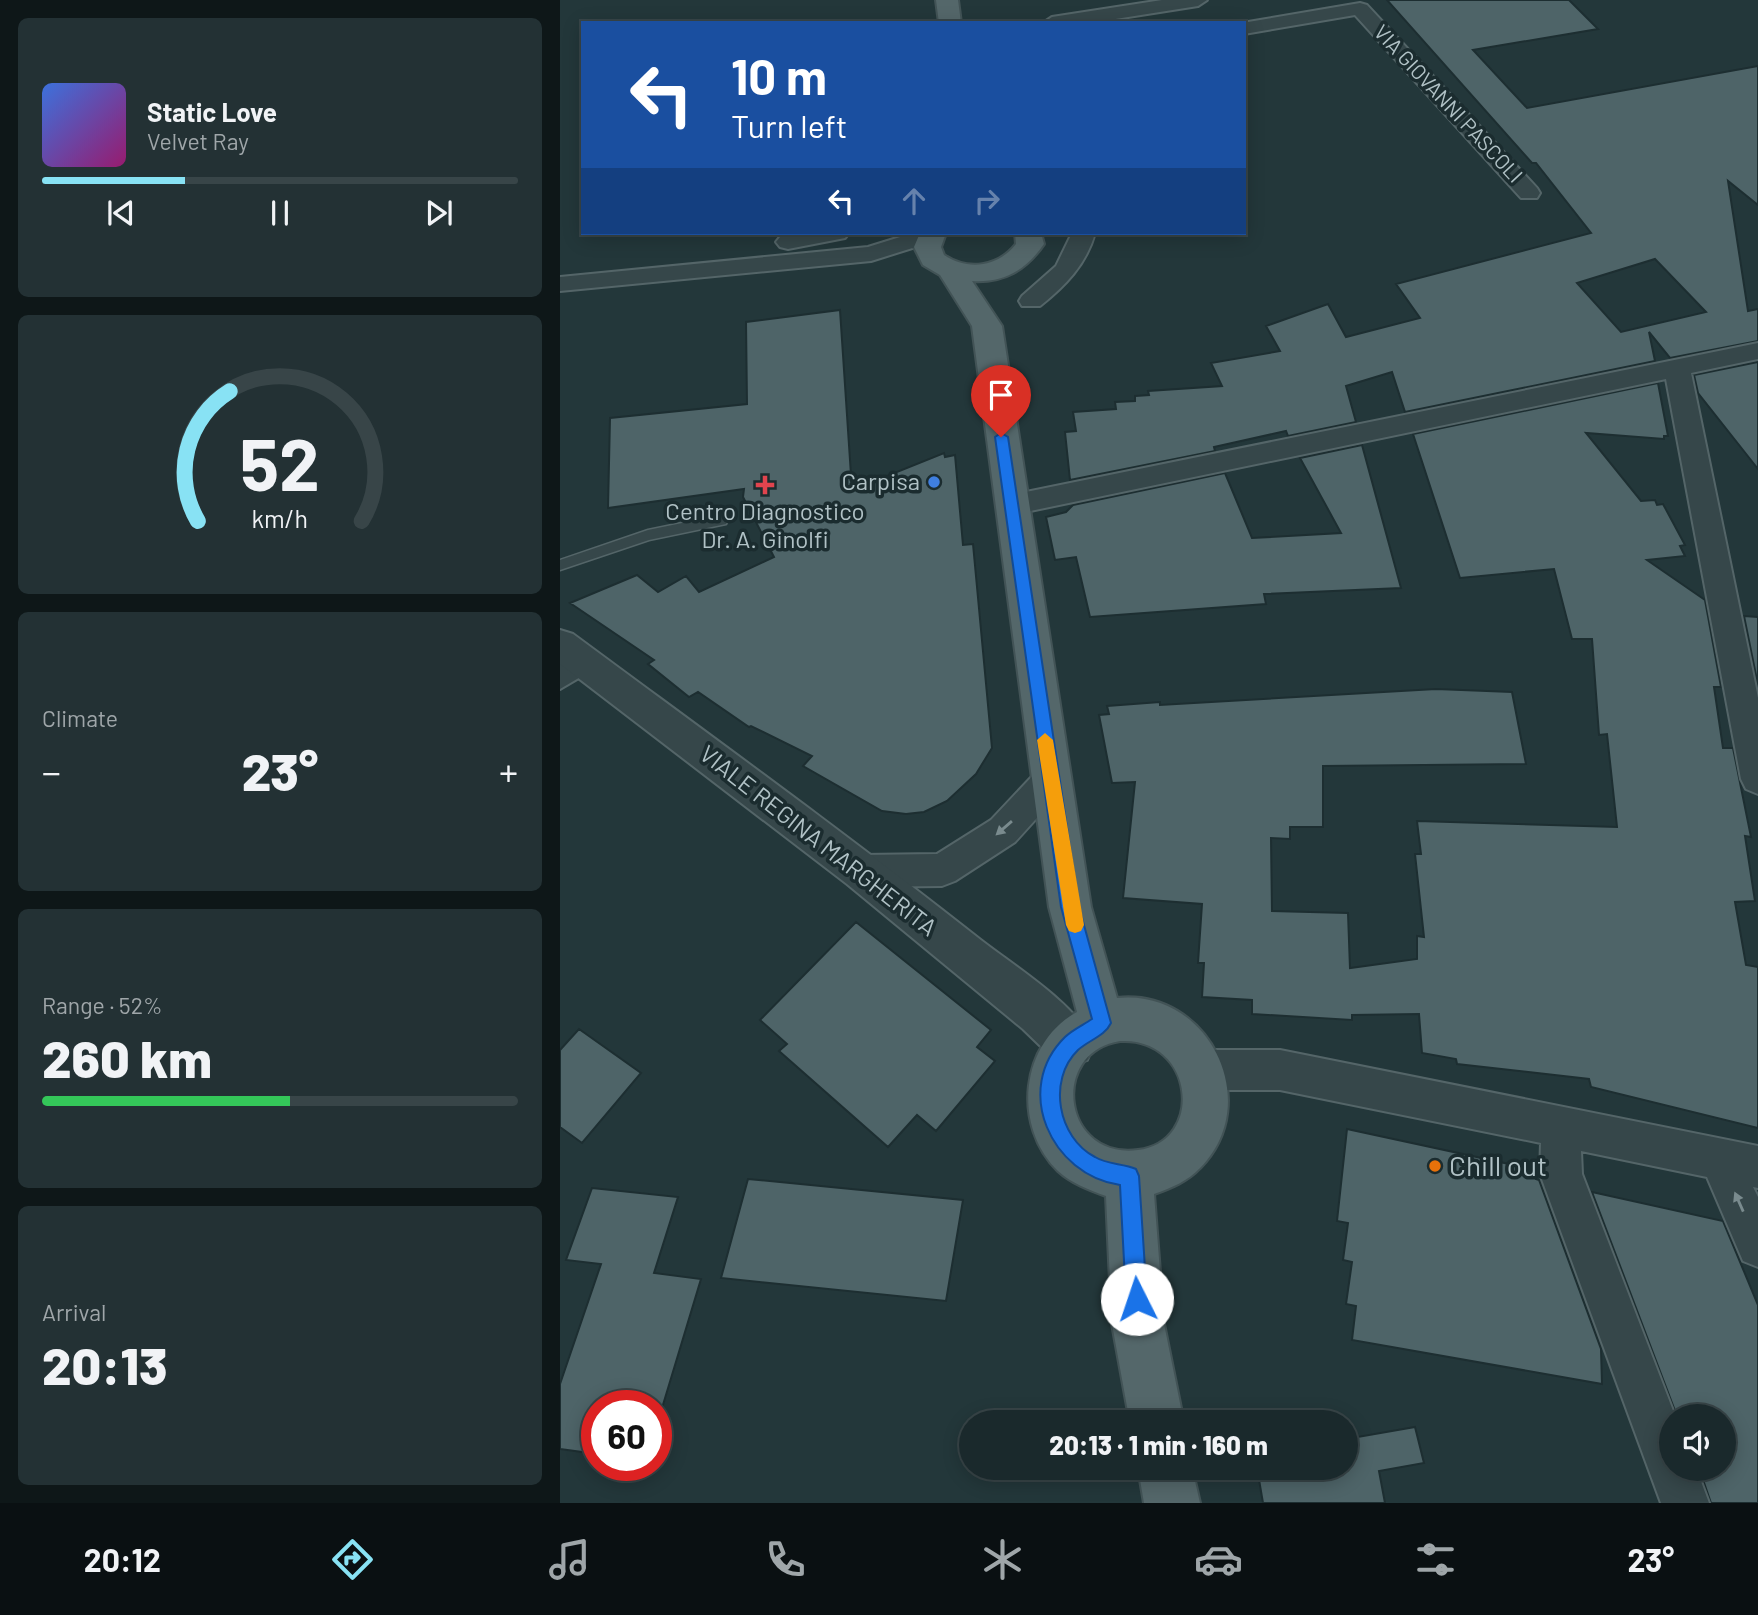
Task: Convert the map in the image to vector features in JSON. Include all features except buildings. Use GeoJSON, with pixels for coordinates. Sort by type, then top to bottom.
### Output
{"type":"FeatureCollection","features":[{"type":"Feature","properties":{"kind":"main road"},"geometry":{"type":"LineString","coordinates":[[947,0],[950,21]]}},
{"type":"Feature","properties":{"kind":"main road"},"geometry":{"type":"LineString","coordinates":[[932,235],[927,246],[930,256],[944,268],[987,326],[1086,1033]]}},
{"type":"Feature","properties":{"kind":"main road"},"geometry":{"type":"LineString","coordinates":[[987,326],[1016,263],[1030,244],[1028,235]]}},
{"type":"Feature","properties":{"kind":"main road"},"geometry":{"type":"LineString","coordinates":[[944,268],[985,274],[1016,263]]}},
{"type":"Feature","properties":{"kind":"main road"},"geometry":{"type":"LineString","coordinates":[[1126,1018],[1150,1020],[1172,1031],[1181,1039],[1190,1048],[1202,1070],[1206,1093],[1203,1118],[1192,1141],[1176,1159],[1154,1171],[1129,1176],[1107,1173],[1085,1163],[1068,1148],[1056,1129],[1051,1106],[1051,1084],[1059,1062],[1086,1033],[1126,1018]]}},
{"type":"Feature","properties":{"kind":"main road"},"geometry":{"type":"LineString","coordinates":[[1129,1176],[1138,1324],[1155,1410]]}},
{"type":"Feature","properties":{"kind":"main road"},"geometry":{"type":"LineString","coordinates":[[1167,1480],[1171,1503]]}},
{"type":"Feature","properties":{"kind":"street"},"geometry":{"type":"LineString","coordinates":[[1065,21],[1198,0]]}},
{"type":"Feature","properties":{"kind":"street","name":"VIA GIOVANNI PASCOLI"},"geometry":{"type":"LineString","coordinates":[[1246,28],[1360,9],[1529,193]]}},
{"type":"Feature","properties":{"kind":"street"},"geometry":{"type":"LineString","coordinates":[[705,249],[828,235]]}},
{"type":"Feature","properties":{"kind":"street"},"geometry":{"type":"LineString","coordinates":[[560,284],[871,254],[929,235]]}},
{"type":"Feature","properties":{"kind":"street"},"geometry":{"type":"LineString","coordinates":[[1031,301],[1059,279],[1078,252],[1082,235]]}},
{"type":"Feature","properties":{"kind":"street"},"geometry":{"type":"LineString","coordinates":[[871,254],[944,268]]}},
{"type":"Feature","properties":{"kind":"street"},"geometry":{"type":"LineString","coordinates":[[1011,505],[1677,370],[1758,351]]}},
{"type":"Feature","properties":{"kind":"street"},"geometry":{"type":"LineString","coordinates":[[1677,370],[1758,779]]}},
{"type":"Feature","properties":{"kind":"street","name":"VIALE REGINA MARGHERITA"},"geometry":{"type":"LineString","coordinates":[[568,660],[862,871],[1039,1014],[1086,1033]]}},
{"type":"Feature","properties":{"kind":"street"},"geometry":{"type":"LineString","coordinates":[[862,871],[943,870],[1003,831],[1051,779]]}},
{"type":"Feature","properties":{"kind":"street"},"geometry":{"type":"LineString","coordinates":[[1202,1070],[1280,1070],[1739,1163],[1758,1246]]}},
{"type":"Feature","properties":{"kind":"street"},"geometry":{"type":"LineString","coordinates":[[1561,1127],[1561,1174],[1659,1433]]}},
{"type":"Feature","properties":{"kind":"street"},"geometry":{"type":"LineString","coordinates":[[1677,1481],[1685,1503]]}},
{"type":"Feature","properties":{"kind":"lane"},"geometry":{"type":"LineString","coordinates":[[560,565],[648,536],[720,520]]}},
{"type":"Feature","properties":{"kind":"slow traffic"},"geometry":{"type":"LineString","coordinates":[[1045,740],[1075,925]]}},
{"type":"Feature","properties":{"kind":"place","name":"Carpisa"},"geometry":{"type":"Point","coordinates":[934,482]}},
{"type":"Feature","properties":{"kind":"place","name":"Centro Diagnostico Dr. A. Ginolfi"},"geometry":{"type":"Point","coordinates":[765,485]}},
{"type":"Feature","properties":{"kind":"place","name":"Chill out"},"geometry":{"type":"Point","coordinates":[1435,1166]}},
{"type":"Feature","properties":{"kind":"route"},"geometry":{"type":"LineString","coordinates":[[1001,437],[1070,907],[1102,1023],[1071,1044],[1059,1062],[1051,1084],[1051,1106],[1056,1129],[1068,1148],[1085,1163],[1107,1173],[1129,1176],[1137,1299]]}}]}
